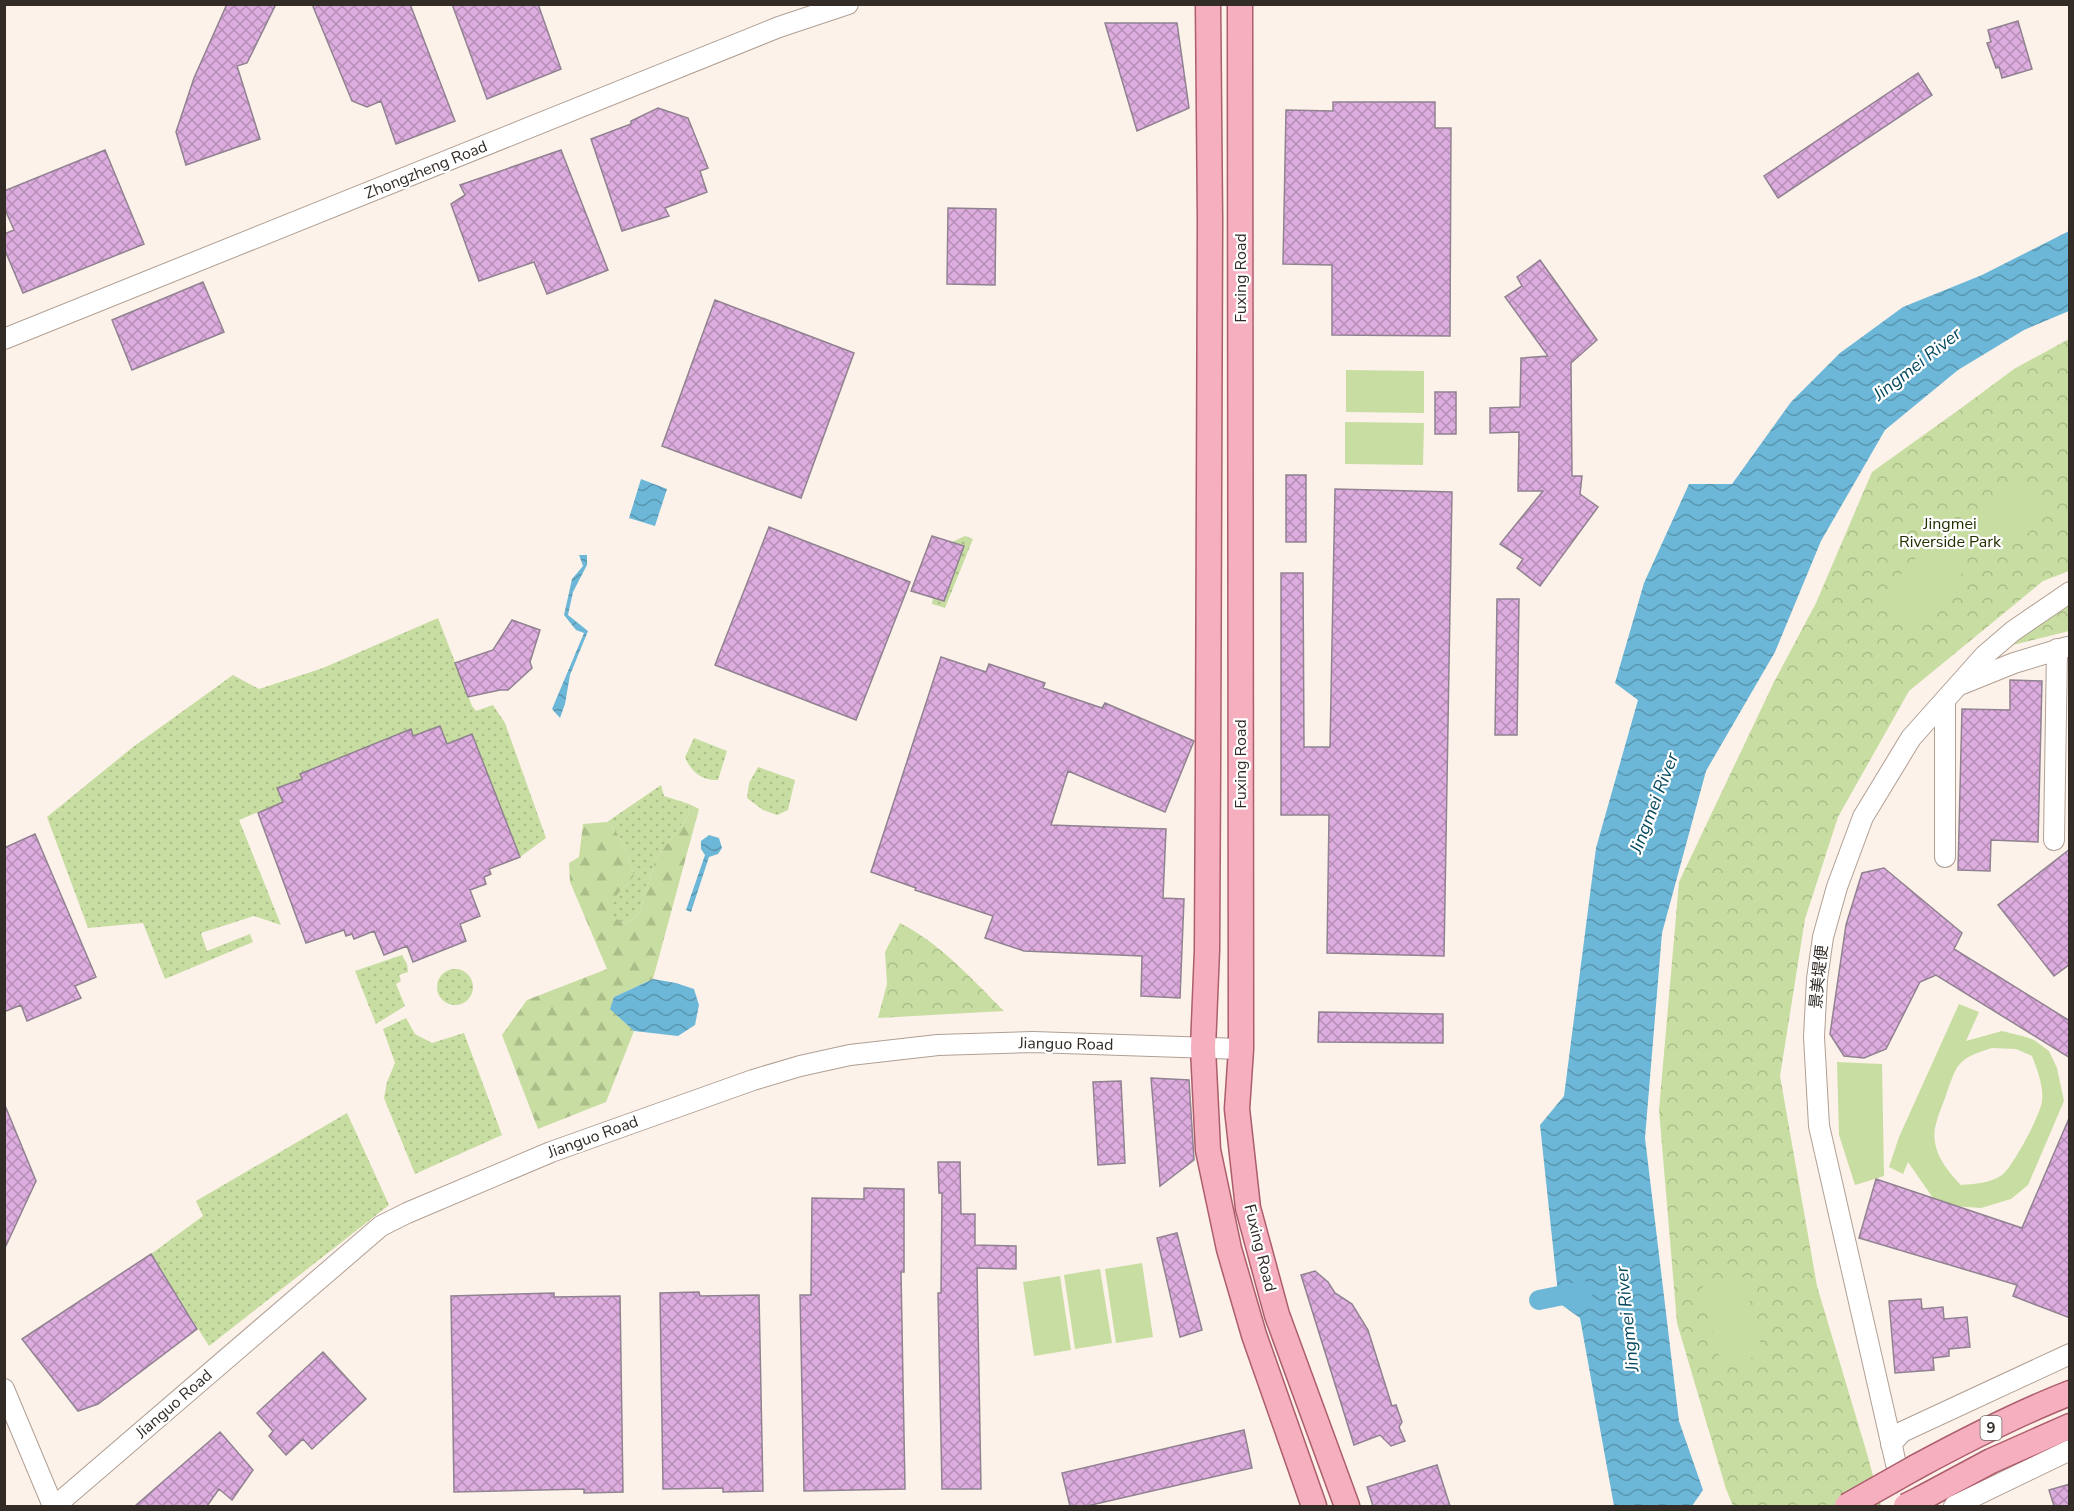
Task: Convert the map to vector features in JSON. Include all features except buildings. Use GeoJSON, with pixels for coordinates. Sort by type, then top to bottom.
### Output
{"type":"FeatureCollection","features":[{"type":"Feature","properties":{"kind":"main road","name":"Fuxing Road"},"geometry":{"type":"LineString","coordinates":[[1208,4],[1210,221],[1208,781],[1207,950],[1203,1048],[1208,1150],[1229,1249],[1254,1335],[1314,1506]]}},
{"type":"Feature","properties":{"kind":"main road","name":"Fuxing Road"},"geometry":{"type":"LineString","coordinates":[[1240,4],[1241,1049],[1237,1109],[1248,1208],[1277,1315],[1347,1506]]}},
{"type":"Feature","properties":{"kind":"main road","name":"9"},"geometry":{"type":"LineString","coordinates":[[1847,1506],[1906,1466],[2070,1393]]}},
{"type":"Feature","properties":{"kind":"main road","name":"9"},"geometry":{"type":"LineString","coordinates":[[1914,1502],[1991,1461],[2070,1426]]}},
{"type":"Feature","properties":{"kind":"street","name":"Zhongzheng Road"},"geometry":{"type":"LineString","coordinates":[[4,339],[780,27],[848,4]]}},
{"type":"Feature","properties":{"kind":"street","name":"景美堤便"},"geometry":{"type":"LineString","coordinates":[[1906,1466],[1891,1444],[1819,1126],[1814,1037],[1817,979],[1823,937],[1837,887],[1863,817],[1911,738],[1984,655],[2013,630],[2070,592]]}},
{"type":"Feature","properties":{"kind":"street"},"geometry":{"type":"LineString","coordinates":[[1945,857],[1951,693],[2014,663],[2063,647],[2054,840]]}},
{"type":"Feature","properties":{"kind":"street","name":"Jianguo Road"},"geometry":{"type":"LineString","coordinates":[[54,1506],[381,1226],[550,1152],[753,1080],[800,1066],[850,1055],[938,1045],[1033,1042],[1241,1049]]}},
{"type":"Feature","properties":{"kind":"street"},"geometry":{"type":"LineString","coordinates":[[1891,1444],[1902,1432],[2070,1354]]}},
{"type":"Feature","properties":{"kind":"street"},"geometry":{"type":"LineString","coordinates":[[4,1389],[54,1506]]}},
{"type":"Feature","properties":{"kind":"street"},"geometry":{"type":"LineString","coordinates":[[1954,1506],[2070,1450]]}},
{"type":"Feature","properties":{"kind":"green space","name":"Jingmei Riverside Park"},"geometry":{"type":"Polygon","coordinates":[[[2069,339],[2069,571],[2043,581],[1909,691],[1838,817],[1805,919],[1780,1076],[1817,1286],[1881,1506],[1733,1506],[1677,1323],[1659,1110],[1679,882],[1774,682],[1816,603],[1872,472],[2014,369],[2069,339]]]}},
{"type":"Feature","properties":{"kind":"green space"},"geometry":{"type":"Polygon","coordinates":[[[1346,370],[1424,371],[1424,413],[1346,412],[1346,370]]]}},
{"type":"Feature","properties":{"kind":"green space"},"geometry":{"type":"Polygon","coordinates":[[[1345,422],[1424,423],[1423,465],[1345,464],[1345,422]]]}},
{"type":"Feature","properties":{"kind":"green space"},"geometry":{"type":"Polygon","coordinates":[[[2019,486],[2030,491],[2038,500],[2041,512],[2037,524],[1996,555],[1983,559],[1970,555],[1960,542],[1960,528],[1963,522],[1998,495],[2019,486]]]}},
{"type":"Feature","properties":{"kind":"green space"},"geometry":{"type":"Polygon","coordinates":[[[965,536],[973,539],[945,608],[932,604],[933,597],[964,546],[952,542],[965,536]]]}},
{"type":"Feature","properties":{"kind":"green space"},"geometry":{"type":"Polygon","coordinates":[[[1932,541],[1964,571],[1909,630],[1876,601],[1932,541]]]}},
{"type":"Feature","properties":{"kind":"green space"},"geometry":{"type":"Polygon","coordinates":[[[2069,603],[2069,631],[2009,646],[2042,620],[2069,603]]]}},
{"type":"Feature","properties":{"kind":"green space"},"geometry":{"type":"Polygon","coordinates":[[[438,618],[472,706],[476,711],[493,705],[505,723],[546,838],[520,857],[472,734],[447,744],[440,726],[414,736],[410,730],[300,774],[302,779],[277,788],[283,802],[239,820],[281,925],[254,916],[201,933],[207,951],[250,934],[253,942],[165,979],[143,923],[88,928],[47,817],[133,747],[233,675],[259,689],[323,668],[438,618]]]}},
{"type":"Feature","properties":{"kind":"green space"},"geometry":{"type":"Polygon","coordinates":[[[694,738],[727,751],[718,780],[702,777],[687,762],[685,757],[694,738]]]}},
{"type":"Feature","properties":{"kind":"green space"},"geometry":{"type":"Polygon","coordinates":[[[758,767],[795,780],[788,810],[777,815],[763,810],[747,798],[749,783],[758,767]]]}},
{"type":"Feature","properties":{"kind":"green space"},"geometry":{"type":"Polygon","coordinates":[[[661,785],[664,796],[689,804],[688,816],[655,860],[640,912],[627,924],[607,915],[617,895],[634,876],[621,840],[607,822],[661,785]]]}},
{"type":"Feature","properties":{"kind":"green space"},"geometry":{"type":"Polygon","coordinates":[[[689,804],[699,809],[653,979],[614,997],[611,1009],[634,1031],[606,1102],[538,1129],[502,1035],[527,1000],[607,969],[570,882],[569,863],[579,857],[583,824],[607,822],[625,847],[634,876],[617,895],[608,915],[627,924],[640,912],[655,860],[688,816],[689,804]]]}},
{"type":"Feature","properties":{"kind":"green space"},"geometry":{"type":"Polygon","coordinates":[[[900,923],[915,931],[942,952],[1004,1011],[878,1018],[887,984],[885,952],[900,923]]]}},
{"type":"Feature","properties":{"kind":"green space"},"geometry":{"type":"Polygon","coordinates":[[[402,955],[408,972],[399,975],[401,981],[396,984],[405,1006],[376,1024],[355,971],[402,955]]]}},
{"type":"Feature","properties":{"kind":"green space"},"geometry":{"type":"Polygon","coordinates":[[[455,969],[468,974],[473,987],[468,1000],[455,1005],[442,1000],[437,987],[442,974],[455,969]]]}},
{"type":"Feature","properties":{"kind":"green space"},"geometry":{"type":"Polygon","coordinates":[[[1959,1004],[1979,1012],[1966,1041],[2002,1031],[2034,1040],[2049,1051],[2057,1068],[2064,1101],[2028,1185],[2011,1199],[1981,1208],[1953,1206],[1933,1198],[1908,1162],[1903,1174],[1889,1167],[1899,1137],[1959,1004]],[[1992,1048],[1971,1056],[1960,1064],[1952,1077],[1934,1133],[1940,1158],[1961,1185],[1977,1184],[2002,1175],[2019,1152],[2037,1117],[2042,1101],[2038,1072],[2032,1056],[2016,1049],[1992,1048]]]}},
{"type":"Feature","properties":{"kind":"green space"},"geometry":{"type":"Polygon","coordinates":[[[406,1018],[415,1034],[432,1043],[464,1033],[502,1135],[415,1174],[384,1098],[387,1082],[395,1063],[383,1029],[406,1018]]]}},
{"type":"Feature","properties":{"kind":"green space"},"geometry":{"type":"Polygon","coordinates":[[[1837,1062],[1882,1064],[1884,1176],[1855,1185],[1839,1135],[1837,1062]]]}},
{"type":"Feature","properties":{"kind":"green space"},"geometry":{"type":"Polygon","coordinates":[[[347,1113],[389,1205],[209,1346],[151,1254],[203,1216],[196,1201],[347,1113]]]}},
{"type":"Feature","properties":{"kind":"green space"},"geometry":{"type":"Polygon","coordinates":[[[1142,1263],[1153,1337],[1116,1343],[1105,1269],[1142,1263]]]}},
{"type":"Feature","properties":{"kind":"green space"},"geometry":{"type":"Polygon","coordinates":[[[1100,1269],[1112,1343],[1075,1349],[1064,1275],[1100,1269]]]}},
{"type":"Feature","properties":{"kind":"green space"},"geometry":{"type":"Polygon","coordinates":[[[1060,1276],[1071,1350],[1034,1356],[1023,1282],[1060,1276]]]}},
{"type":"Feature","properties":{"kind":"green space"},"geometry":{"type":"Polygon","coordinates":[[[1744,1277],[1763,1355],[1721,1365],[1702,1287],[1744,1277]]]}},
{"type":"Feature","properties":{"kind":"water","name":"Jingmei River"},"geometry":{"type":"Polygon","coordinates":[[[2069,231],[2069,311],[2024,330],[1958,370],[1885,430],[1821,541],[1775,652],[1706,771],[1662,933],[1645,1138],[1679,1421],[1703,1490],[1692,1506],[1614,1506],[1580,1318],[1559,1303],[1540,1125],[1564,1096],[1596,848],[1638,700],[1615,683],[1644,583],[1689,484],[1732,484],[1791,402],[1840,353],[1903,307],[1982,275],[2069,231]]]}},
{"type":"Feature","properties":{"kind":"water"},"geometry":{"type":"Polygon","coordinates":[[[641,479],[667,489],[655,526],[629,518],[641,479]]]}},
{"type":"Feature","properties":{"kind":"water"},"geometry":{"type":"Polygon","coordinates":[[[579,555],[587,555],[587,565],[573,592],[568,615],[588,631],[570,675],[560,718],[552,709],[584,633],[576,630],[564,615],[572,579],[583,566],[579,555]]]}},
{"type":"Feature","properties":{"kind":"water"},"geometry":{"type":"Polygon","coordinates":[[[709,835],[719,838],[722,848],[718,854],[709,857],[691,912],[686,910],[705,855],[701,849],[701,841],[709,835]]]}},
{"type":"Feature","properties":{"kind":"water"},"geometry":{"type":"Polygon","coordinates":[[[653,979],[694,989],[699,1005],[695,1025],[678,1036],[634,1031],[610,1009],[614,997],[653,979]]]}},
{"type":"Feature","properties":{"kind":"waterway"},"geometry":{"type":"LineString","coordinates":[[1539,1300],[1583,1291]]}}]}
